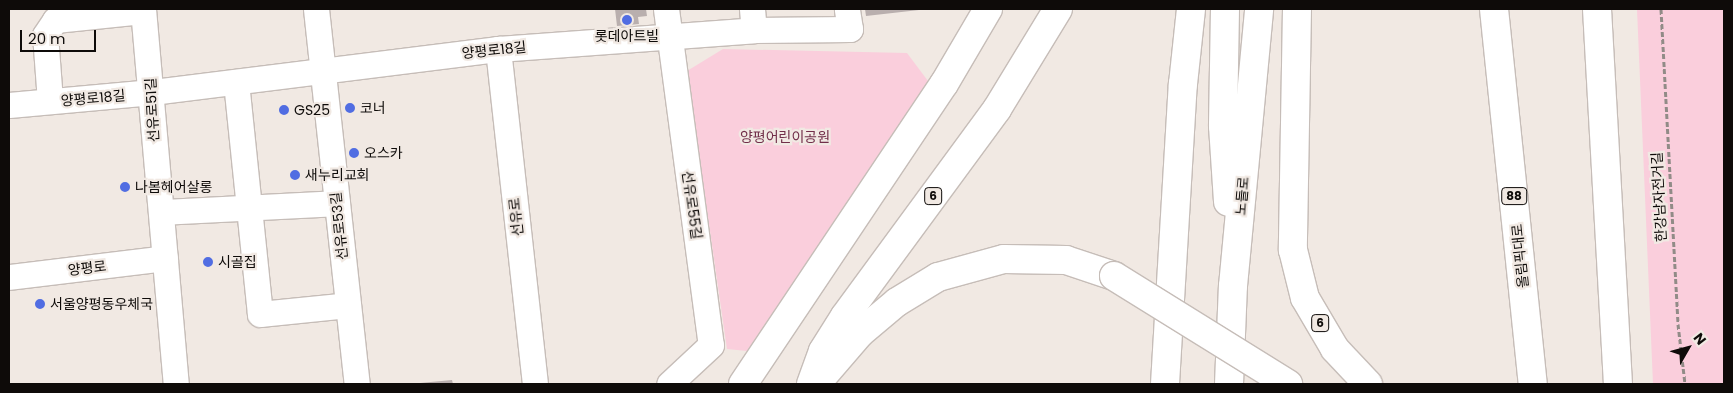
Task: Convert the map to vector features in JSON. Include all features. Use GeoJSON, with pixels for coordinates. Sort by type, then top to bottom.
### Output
{"type":"FeatureCollection","features":[{"type":"Feature","properties":{"kind":"main road"},"geometry":{"type":"LineString","coordinates":[[743,384],[944,84],[988,9]]}},
{"type":"Feature","properties":{"kind":"main road","name":"6"},"geometry":{"type":"LineString","coordinates":[[811,384],[823,351],[845,316],[996,109],[1058,9]]}},
{"type":"Feature","properties":{"kind":"main road"},"geometry":{"type":"LineString","coordinates":[[1165,384],[1183,84],[1191,9]]}},
{"type":"Feature","properties":{"kind":"main road"},"geometry":{"type":"LineString","coordinates":[[1225,9],[1222,126],[1234,286]]}},
{"type":"Feature","properties":{"kind":"main road","name":"노들로"},"geometry":{"type":"LineString","coordinates":[[1229,384],[1234,286],[1259,9]]}},
{"type":"Feature","properties":{"kind":"main road","name":"6"},"geometry":{"type":"LineString","coordinates":[[1297,9],[1293,250],[1306,298],[1335,349],[1368,384]]}},
{"type":"Feature","properties":{"kind":"main road","name":"올림픽대로"},"geometry":{"type":"LineString","coordinates":[[1494,9],[1533,384]]}},
{"type":"Feature","properties":{"kind":"main road"},"geometry":{"type":"LineString","coordinates":[[1596,9],[1618,384]]}},
{"type":"Feature","properties":{"kind":"main road"},"geometry":{"type":"LineString","coordinates":[[816,384],[860,333],[897,302],[938,277],[1004,259],[1066,260],[1114,276],[1288,384]]}},
{"type":"Feature","properties":{"kind":"street","name":"선유로53길"},"geometry":{"type":"LineString","coordinates":[[316,9],[321,71],[357,384]]}},
{"type":"Feature","properties":{"kind":"street","name":"선유로55길"},"geometry":{"type":"LineString","coordinates":[[666,9],[711,345],[669,384]]}},
{"type":"Feature","properties":{"kind":"street","name":"양평로18길"},"geometry":{"type":"LineString","coordinates":[[9,104],[152,92],[498,49],[669,35],[753,20],[850,29],[847,9]]}},
{"type":"Feature","properties":{"kind":"street","name":"선유로51길"},"geometry":{"type":"LineString","coordinates":[[143,10],[152,92],[152,133],[162,212],[176,384]]}},
{"type":"Feature","properties":{"kind":"street"},"geometry":{"type":"LineString","coordinates":[[50,101],[45,35],[55,20],[143,10]]}},
{"type":"Feature","properties":{"kind":"street","name":"선유로"},"geometry":{"type":"LineString","coordinates":[[498,49],[535,384]]}},
{"type":"Feature","properties":{"kind":"street"},"geometry":{"type":"LineString","coordinates":[[236,82],[260,314],[348,305]]}},
{"type":"Feature","properties":{"kind":"street"},"geometry":{"type":"LineString","coordinates":[[162,212],[337,203]]}},
{"type":"Feature","properties":{"kind":"street","name":"양평로"},"geometry":{"type":"LineString","coordinates":[[9,277],[165,258]]}},
{"type":"Feature","properties":{"kind":"path","name":"한강남자전거길"},"geometry":{"type":"LineString","coordinates":[[1661,9],[1677,315],[1685,384]]}},
{"type":"Feature","properties":{"kind":"green space"},"geometry":{"type":"Polygon","coordinates":[[[1637,9],[1724,9],[1724,384],[1653,384],[1637,9]]]}},
{"type":"Feature","properties":{"kind":"green space","name":"양평어린이공원"},"geometry":{"type":"Polygon","coordinates":[[[723,49],[907,53],[928,81],[747,351],[727,349],[687,71],[723,49]]]}},
{"type":"Feature","properties":{"kind":"building","name":"롯데아트빌"},"geometry":{"type":"Polygon","coordinates":[[[615,9],[646,9],[647,16],[638,17],[639,24],[617,26],[615,9]]]}},
{"type":"Feature","properties":{"kind":"building"},"geometry":{"type":"Polygon","coordinates":[[[865,9],[919,9],[919,10],[866,16],[865,9]]]}},
{"type":"Feature","properties":{"kind":"building"},"geometry":{"type":"Polygon","coordinates":[[[452,380],[453,384],[420,384],[420,383],[452,380]]]}},
{"type":"Feature","properties":{"kind":"place","name":"롯데아트빌"},"geometry":{"type":"Point","coordinates":[627,20]}},
{"type":"Feature","properties":{"kind":"place","name":"코너"},"geometry":{"type":"Point","coordinates":[350,108]}},
{"type":"Feature","properties":{"kind":"place","name":"GS25"},"geometry":{"type":"Point","coordinates":[284,110]}},
{"type":"Feature","properties":{"kind":"place","name":"오스카"},"geometry":{"type":"Point","coordinates":[354,153]}},
{"type":"Feature","properties":{"kind":"place","name":"새누리교회"},"geometry":{"type":"Point","coordinates":[295,175]}},
{"type":"Feature","properties":{"kind":"place","name":"나봄헤어살롱"},"geometry":{"type":"Point","coordinates":[125,187]}},
{"type":"Feature","properties":{"kind":"place","name":"시골집"},"geometry":{"type":"Point","coordinates":[208,262]}},
{"type":"Feature","properties":{"kind":"place","name":"서울양평동우체국"},"geometry":{"type":"Point","coordinates":[40,304]}}]}
